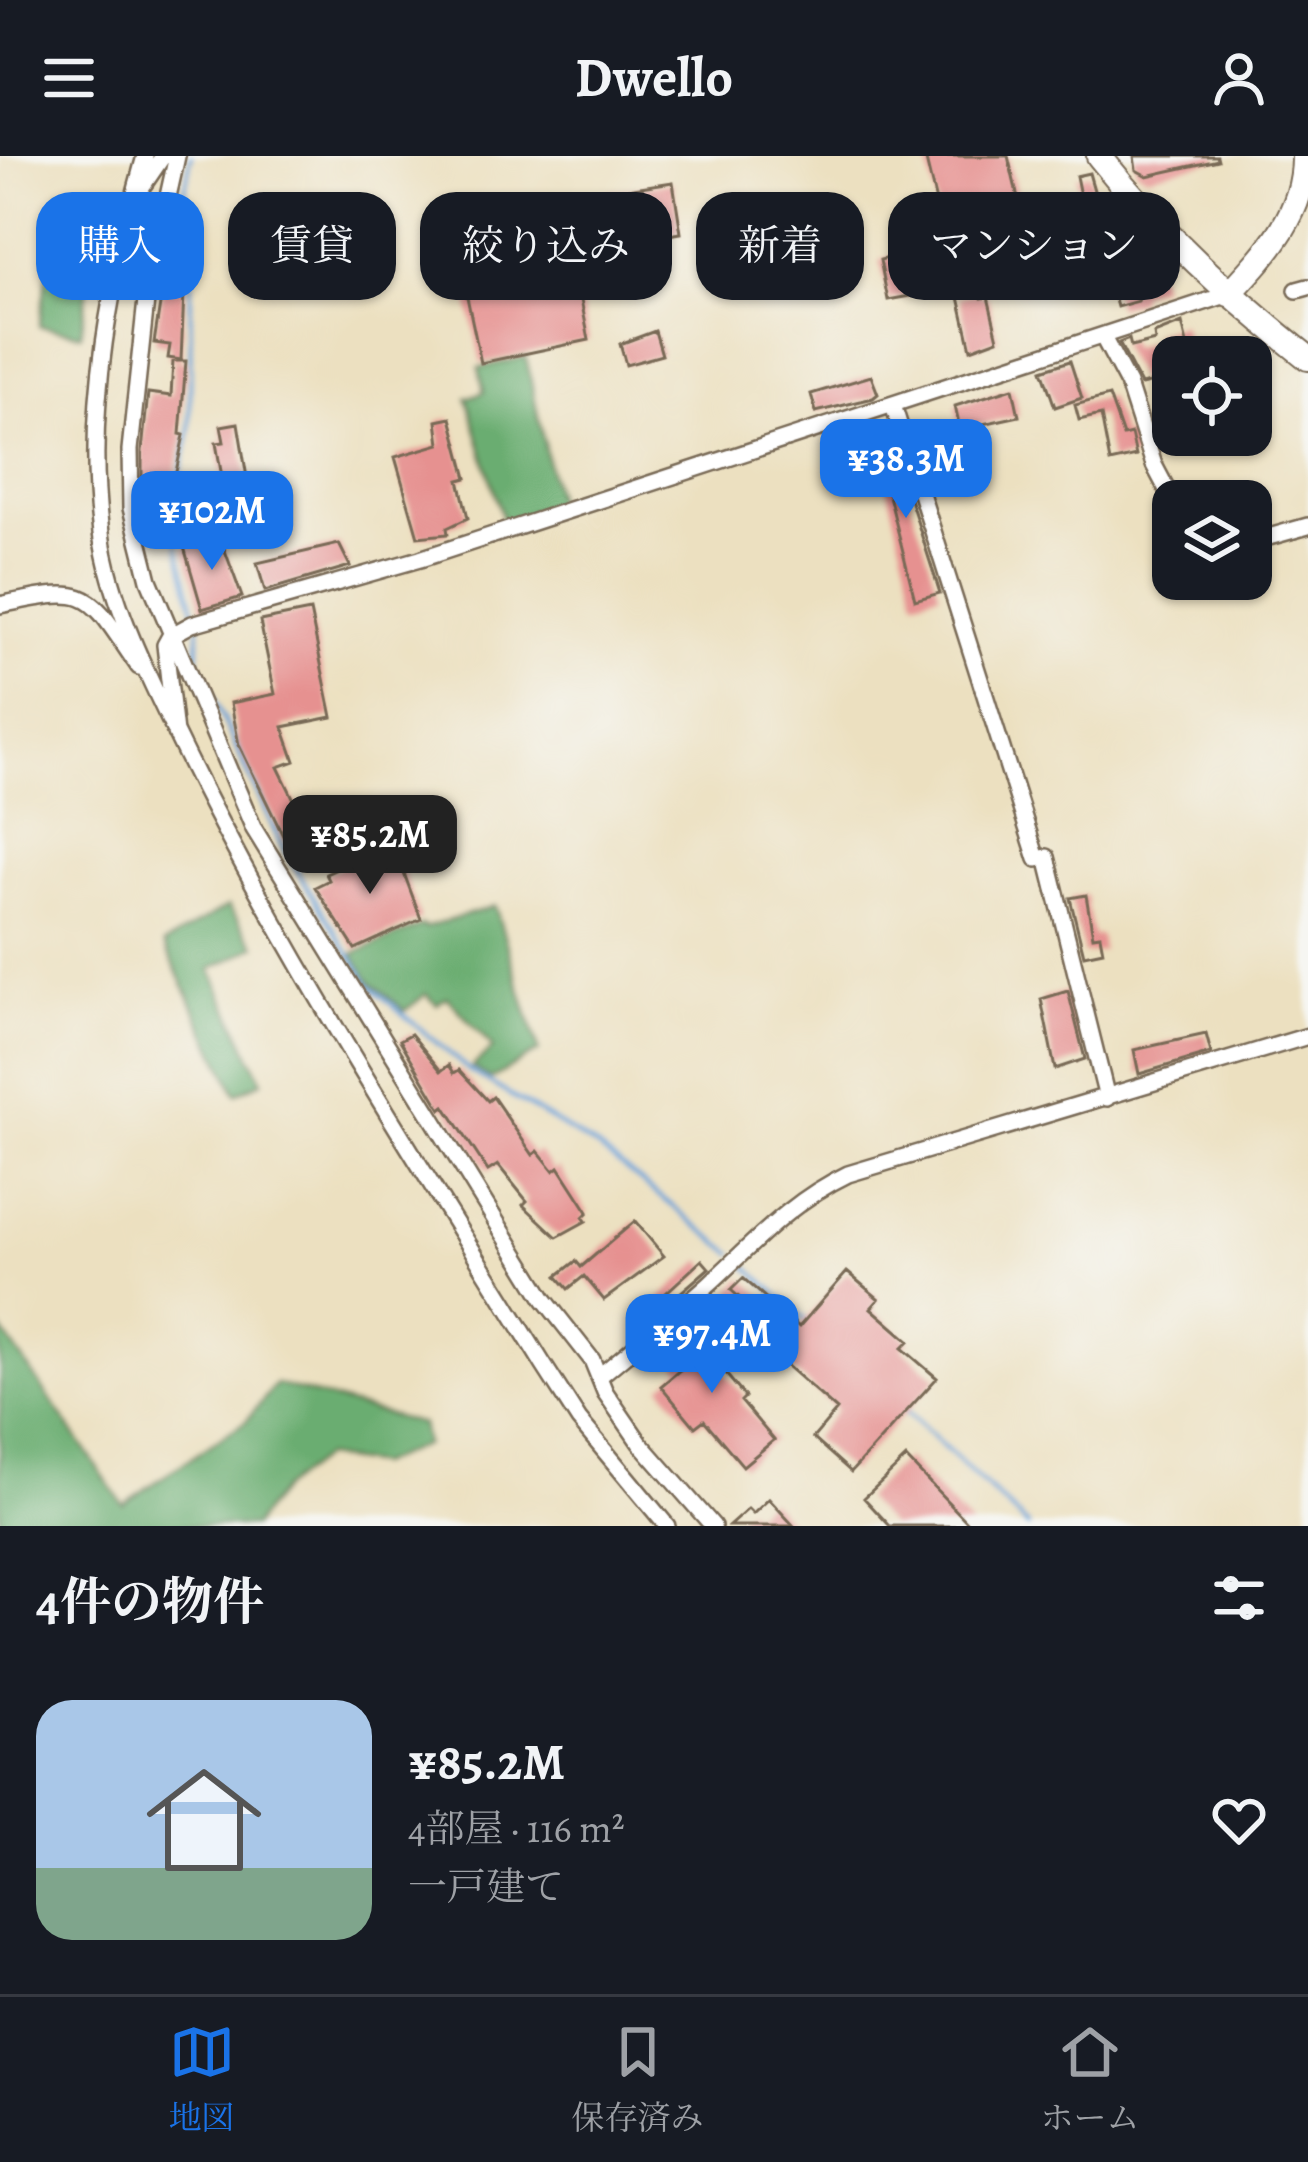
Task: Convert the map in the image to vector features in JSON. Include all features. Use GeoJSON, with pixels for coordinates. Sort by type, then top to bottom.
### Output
{"type":"FeatureCollection","features":[{"type":"Feature","properties":{"kind":"main road"},"geometry":{"type":"LineString","coordinates":[[1099,156],[1138,206],[1229,295],[1308,358]]}},
{"type":"Feature","properties":{"kind":"main road"},"geometry":{"type":"LineString","coordinates":[[1229,295],[1300,216],[1304,156]]}},
{"type":"Feature","properties":{"kind":"street"},"geometry":{"type":"LineString","coordinates":[[135,192],[145,156]]}},
{"type":"Feature","properties":{"kind":"street"},"geometry":{"type":"LineString","coordinates":[[143,192],[164,156]]}},
{"type":"Feature","properties":{"kind":"street"},"geometry":{"type":"LineString","coordinates":[[177,156],[147,292],[130,450],[137,542],[170,636],[254,830],[478,1184],[544,1299],[601,1375],[605,1393],[640,1443],[713,1526]]}},
{"type":"Feature","properties":{"kind":"street"},"geometry":{"type":"LineString","coordinates":[[667,1526],[578,1420],[255,892],[210,811],[176,733],[165,645],[170,636],[197,623],[420,559],[1229,295]]}},
{"type":"Feature","properties":{"kind":"street"},"geometry":{"type":"LineString","coordinates":[[114,300],[100,406],[98,492],[106,560],[165,720],[176,733]]}},
{"type":"Feature","properties":{"kind":"street"},"geometry":{"type":"LineString","coordinates":[[1104,339],[1128,384],[1162,480]]}},
{"type":"Feature","properties":{"kind":"street"},"geometry":{"type":"LineString","coordinates":[[893,405],[1037,859],[1047,856],[1107,1098]]}},
{"type":"Feature","properties":{"kind":"street"},"geometry":{"type":"LineString","coordinates":[[1272,536],[1308,526]]}},
{"type":"Feature","properties":{"kind":"street"},"geometry":{"type":"LineString","coordinates":[[0,605],[60,592],[80,594],[151,679]]}},
{"type":"Feature","properties":{"kind":"street"},"geometry":{"type":"LineString","coordinates":[[601,1375],[771,1221],[848,1174],[1308,1036]]}},
{"type":"Feature","properties":{"kind":"green space"},"geometry":{"type":"Polygon","coordinates":[[[43,300],[86,300],[81,334],[39,326],[43,300]]]}},
{"type":"Feature","properties":{"kind":"green space"},"geometry":{"type":"Polygon","coordinates":[[[526,357],[557,507],[504,525],[467,398],[484,392],[479,368],[526,357]]]}},
{"type":"Feature","properties":{"kind":"green space"},"geometry":{"type":"Polygon","coordinates":[[[228,906],[256,946],[211,969],[262,1081],[236,1094],[164,944],[228,906]]]}},
{"type":"Feature","properties":{"kind":"green space"},"geometry":{"type":"Polygon","coordinates":[[[495,906],[539,1051],[491,1079],[472,1067],[493,1048],[447,997],[437,1004],[426,994],[405,1011],[370,981],[353,954],[423,925],[495,906]]]}},
{"type":"Feature","properties":{"kind":"green space"},"geometry":{"type":"Polygon","coordinates":[[[0,1327],[123,1504],[246,1421],[276,1384],[421,1424],[425,1444],[377,1465],[323,1457],[280,1490],[253,1526],[0,1526],[0,1327]]]}},
{"type":"Feature","properties":{"kind":"building"},"geometry":{"type":"Polygon","coordinates":[[[925,156],[1008,156],[1017,192],[934,192],[925,156]]]}},
{"type":"Feature","properties":{"kind":"building"},"geometry":{"type":"Polygon","coordinates":[[[1134,156],[1217,156],[1218,160],[1147,176],[1136,170],[1134,156]]]}},
{"type":"Feature","properties":{"kind":"building"},"geometry":{"type":"Polygon","coordinates":[[[1089,173],[1094,192],[1079,192],[1076,176],[1089,173]]]}},
{"type":"Feature","properties":{"kind":"building"},"geometry":{"type":"Polygon","coordinates":[[[673,182],[681,233],[672,234],[672,192],[607,192],[673,182]]]}},
{"type":"Feature","properties":{"kind":"building"},"geometry":{"type":"Polygon","coordinates":[[[888,258],[888,300],[880,260],[888,258]]]}},
{"type":"Feature","properties":{"kind":"building"},"geometry":{"type":"Polygon","coordinates":[[[161,300],[184,300],[181,360],[168,358],[170,345],[154,343],[161,300]]]}},
{"type":"Feature","properties":{"kind":"building"},"geometry":{"type":"Polygon","coordinates":[[[468,300],[581,300],[589,340],[481,363],[468,300]]]}},
{"type":"Feature","properties":{"kind":"building"},"geometry":{"type":"Polygon","coordinates":[[[960,300],[989,300],[998,339],[971,349],[960,300]]]}},
{"type":"Feature","properties":{"kind":"building"},"geometry":{"type":"Polygon","coordinates":[[[1115,300],[1138,300],[1138,301],[1117,307],[1115,300]]]}},
{"type":"Feature","properties":{"kind":"building"},"geometry":{"type":"Polygon","coordinates":[[[1182,323],[1185,336],[1154,336],[1182,323]]]}},
{"type":"Feature","properties":{"kind":"building"},"geometry":{"type":"Polygon","coordinates":[[[655,331],[662,355],[626,365],[620,344],[655,331]]]}},
{"type":"Feature","properties":{"kind":"building"},"geometry":{"type":"Polygon","coordinates":[[[1129,339],[1131,347],[1152,342],[1152,382],[1141,385],[1119,343],[1129,339]]]}},
{"type":"Feature","properties":{"kind":"building"},"geometry":{"type":"Polygon","coordinates":[[[173,361],[186,361],[180,434],[184,435],[172,490],[162,488],[163,481],[142,477],[142,451],[148,393],[171,396],[173,361]]]}},
{"type":"Feature","properties":{"kind":"building"},"geometry":{"type":"Polygon","coordinates":[[[1070,361],[1082,398],[1055,407],[1042,370],[1070,361]]]}},
{"type":"Feature","properties":{"kind":"building"},"geometry":{"type":"Polygon","coordinates":[[[871,376],[878,394],[873,398],[816,412],[811,394],[871,376]]]}},
{"type":"Feature","properties":{"kind":"building"},"geometry":{"type":"Polygon","coordinates":[[[1013,388],[1019,416],[960,429],[955,406],[1013,388]]]}},
{"type":"Feature","properties":{"kind":"building"},"geometry":{"type":"Polygon","coordinates":[[[1109,396],[1123,436],[1131,434],[1136,456],[1110,462],[1101,415],[1079,420],[1075,405],[1109,396]]]}},
{"type":"Feature","properties":{"kind":"building"},"geometry":{"type":"Polygon","coordinates":[[[451,418],[467,478],[459,480],[468,518],[447,528],[448,534],[418,537],[395,457],[440,444],[437,421],[451,418]]]}},
{"type":"Feature","properties":{"kind":"building"},"geometry":{"type":"Polygon","coordinates":[[[238,423],[251,502],[217,509],[215,495],[225,494],[216,443],[224,442],[221,426],[238,423]]]}},
{"type":"Feature","properties":{"kind":"building"},"geometry":{"type":"Polygon","coordinates":[[[886,424],[940,593],[915,600],[874,435],[886,424]]]}},
{"type":"Feature","properties":{"kind":"building"},"geometry":{"type":"Polygon","coordinates":[[[220,537],[242,597],[202,609],[184,547],[220,537]]]}},
{"type":"Feature","properties":{"kind":"building"},"geometry":{"type":"Polygon","coordinates":[[[339,544],[350,566],[265,591],[257,563],[339,544]]]}},
{"type":"Feature","properties":{"kind":"building"},"geometry":{"type":"Polygon","coordinates":[[[310,611],[332,717],[283,727],[295,761],[278,767],[309,830],[286,842],[239,745],[231,703],[275,694],[260,621],[310,611]]]}},
{"type":"Feature","properties":{"kind":"building"},"geometry":{"type":"Polygon","coordinates":[[[393,844],[421,919],[355,949],[315,887],[329,880],[326,874],[393,844]]]}},
{"type":"Feature","properties":{"kind":"building"},"geometry":{"type":"Polygon","coordinates":[[[1086,895],[1093,936],[1100,935],[1103,951],[1084,955],[1070,898],[1086,895]]]}},
{"type":"Feature","properties":{"kind":"building"},"geometry":{"type":"Polygon","coordinates":[[[1068,991],[1085,1059],[1055,1069],[1041,999],[1068,991]]]}},
{"type":"Feature","properties":{"kind":"building"},"geometry":{"type":"Polygon","coordinates":[[[411,1034],[441,1071],[449,1065],[454,1073],[459,1070],[488,1101],[493,1097],[533,1155],[538,1151],[554,1171],[559,1167],[588,1212],[583,1217],[586,1221],[557,1237],[523,1205],[527,1201],[498,1165],[488,1171],[445,1106],[441,1109],[400,1040],[411,1034]]]}},
{"type":"Feature","properties":{"kind":"building"},"geometry":{"type":"Polygon","coordinates":[[[1206,1034],[1211,1053],[1139,1074],[1134,1050],[1206,1034]]]}},
{"type":"Feature","properties":{"kind":"building"},"geometry":{"type":"Polygon","coordinates":[[[635,1221],[664,1256],[604,1300],[584,1276],[568,1289],[557,1276],[576,1261],[581,1267],[635,1221]]]}},
{"type":"Feature","properties":{"kind":"building"},"geometry":{"type":"Polygon","coordinates":[[[702,1260],[709,1268],[650,1319],[644,1313],[702,1260]]]}},
{"type":"Feature","properties":{"kind":"building"},"geometry":{"type":"Polygon","coordinates":[[[847,1272],[879,1299],[871,1308],[909,1341],[902,1348],[937,1378],[851,1472],[813,1438],[837,1410],[762,1344],[775,1329],[731,1290],[743,1278],[799,1327],[847,1272]]]}},
{"type":"Feature","properties":{"kind":"building"},"geometry":{"type":"Polygon","coordinates":[[[689,1323],[725,1365],[721,1368],[745,1397],[741,1401],[774,1440],[743,1466],[704,1420],[695,1427],[661,1386],[681,1369],[662,1346],[689,1323]]]}},
{"type":"Feature","properties":{"kind":"building"},"geometry":{"type":"Polygon","coordinates":[[[906,1458],[971,1526],[890,1526],[864,1498],[906,1458]]]}},
{"type":"Feature","properties":{"kind":"building"},"geometry":{"type":"Polygon","coordinates":[[[769,1499],[794,1526],[729,1526],[748,1509],[753,1514],[769,1499]]]}},
{"type":"Feature","properties":{"kind":"waterway"},"geometry":{"type":"LineString","coordinates":[[191,156],[181,212],[191,278],[190,429],[175,502],[175,532],[199,630],[197,662],[281,845],[369,985],[470,1071],[598,1148],[733,1253]]}},
{"type":"Feature","properties":{"kind":"waterway"},"geometry":{"type":"LineString","coordinates":[[741,1261],[808,1322]]}},
{"type":"Feature","properties":{"kind":"waterway"},"geometry":{"type":"LineString","coordinates":[[905,1411],[1028,1526]]}}]}
